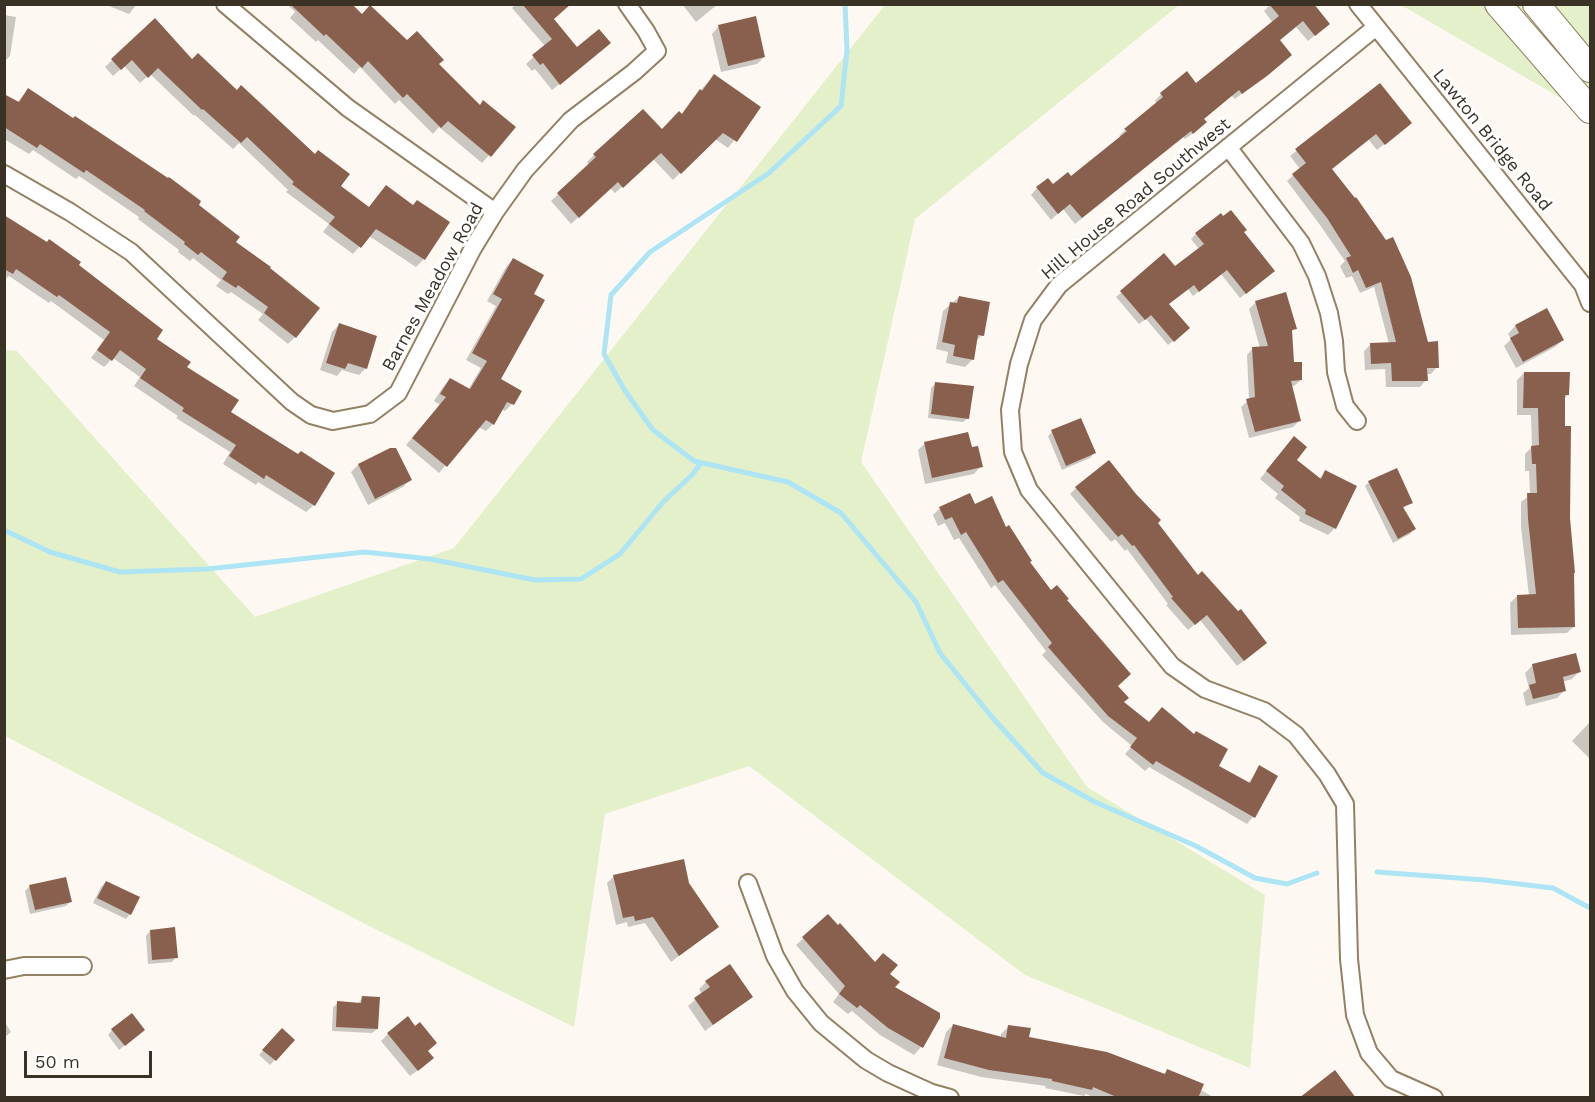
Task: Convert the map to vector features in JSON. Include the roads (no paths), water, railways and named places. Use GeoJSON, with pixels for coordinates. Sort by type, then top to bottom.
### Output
{"type":"FeatureCollection","features":[{"type":"Feature","properties":{"kind":"main road"},"geometry":{"type":"LineString","coordinates":[[1498,4],[1590,110]]}},
{"type":"Feature","properties":{"kind":"main road"},"geometry":{"type":"LineString","coordinates":[[1536,4],[1590,69]]}},
{"type":"Feature","properties":{"kind":"street"},"geometry":{"type":"LineString","coordinates":[[225,4],[348,108],[495,212]]}},
{"type":"Feature","properties":{"kind":"street","name":"Barnes Meadow Road"},"geometry":{"type":"LineString","coordinates":[[4,174],[70,212],[131,252],[292,402],[311,415],[333,421],[370,414],[398,393],[473,248],[525,170],[571,120],[634,72],[657,51],[646,30],[627,4]]}},
{"type":"Feature","properties":{"kind":"street","name":"Lawton Bridge Road"},"geometry":{"type":"LineString","coordinates":[[1358,4],[1583,285],[1590,303]]}},
{"type":"Feature","properties":{"kind":"street","name":"Hill House Road Southwest"},"geometry":{"type":"LineString","coordinates":[[1376,27],[1059,285],[1033,320],[1019,364],[1010,410],[1013,452],[1029,490],[1172,666],[1205,689],[1264,711],[1296,735],[1327,774],[1345,804],[1349,959],[1355,1015],[1369,1053],[1397,1091],[1434,1098]]}},
{"type":"Feature","properties":{"kind":"street"},"geometry":{"type":"LineString","coordinates":[[1228,147],[1301,243],[1317,276],[1329,314],[1336,372],[1345,405],[1356,422]]}},
{"type":"Feature","properties":{"kind":"street"},"geometry":{"type":"LineString","coordinates":[[748,883],[775,956],[795,991],[822,1023],[866,1060],[888,1073],[932,1093],[950,1098]]}},
{"type":"Feature","properties":{"kind":"street"},"geometry":{"type":"LineString","coordinates":[[4,970],[24,966],[83,966]]}},
{"type":"Feature","properties":{"kind":"waterway"},"geometry":{"type":"LineString","coordinates":[[845,4],[847,50],[841,106],[769,173],[650,252],[611,295],[604,354],[625,391],[653,430],[694,461],[788,482],[841,513],[916,602],[940,653],[991,716],[1043,773],[1095,802],[1196,846],[1255,878],[1287,884],[1317,873]]}},
{"type":"Feature","properties":{"kind":"waterway"},"geometry":{"type":"LineString","coordinates":[[4,530],[50,552],[120,572],[207,569],[365,552],[430,559],[535,580],[581,579],[620,554],[663,502],[693,474],[700,464]]}},
{"type":"Feature","properties":{"kind":"waterway"},"geometry":{"type":"LineString","coordinates":[[1377,872],[1485,880],[1553,888],[1590,908]]}}]}
